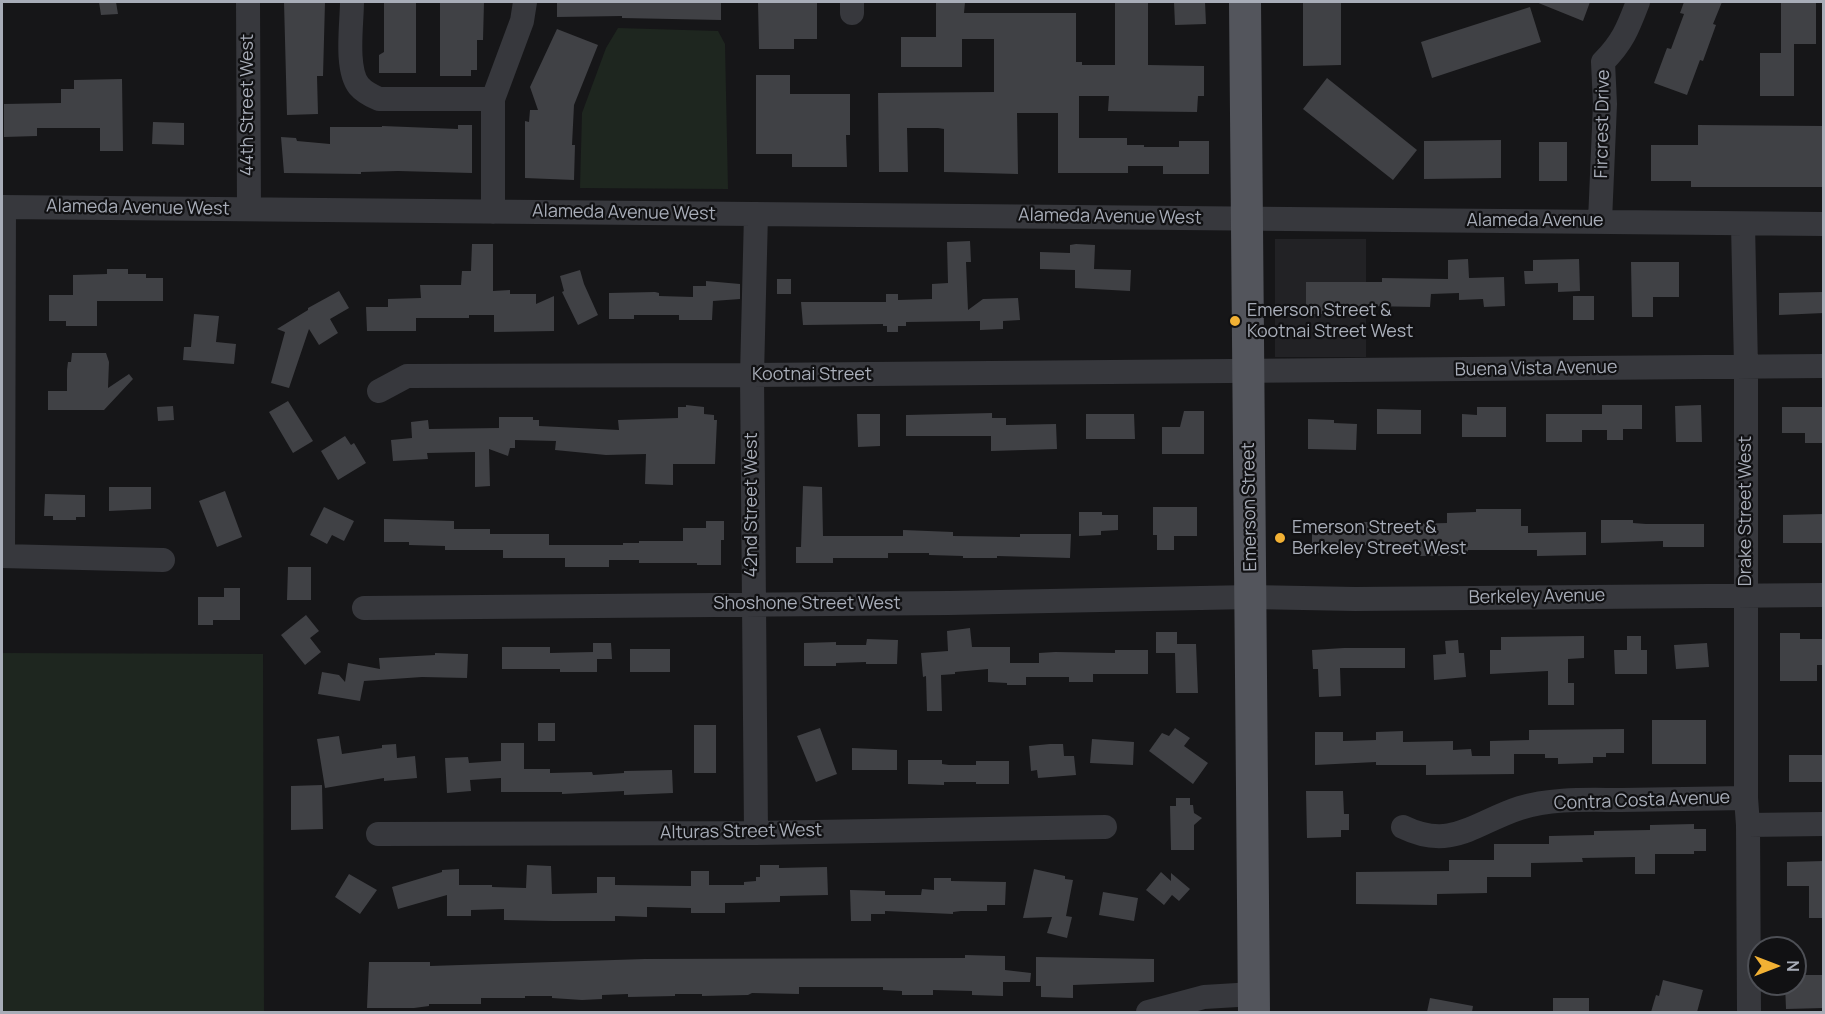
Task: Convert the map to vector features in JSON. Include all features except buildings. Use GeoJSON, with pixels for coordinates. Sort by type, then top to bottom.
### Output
{"type":"FeatureCollection","features":[{"type":"Feature","properties":{"kind":"main road","name":"Emerson Street"},"geometry":{"type":"LineString","coordinates":[[1245,2],[1254,1003]]}},
{"type":"Feature","properties":{"kind":"street","name":"44th Street West"},"geometry":{"type":"LineString","coordinates":[[248,2],[249,209]]}},
{"type":"Feature","properties":{"kind":"street"},"geometry":{"type":"LineString","coordinates":[[352,2],[352,67],[355,78],[365,91],[380,99],[493,99]]}},
{"type":"Feature","properties":{"kind":"street"},"geometry":{"type":"LineString","coordinates":[[493,212],[493,99],[522,21],[525,2]]}},
{"type":"Feature","properties":{"kind":"street","name":"Fircrest Drive"},"geometry":{"type":"LineString","coordinates":[[1600,221],[1605,104],[1603,62],[1618,48],[1638,2]]}},
{"type":"Feature","properties":{"kind":"street","name":"Alameda Avenue West"},"geometry":{"type":"LineString","coordinates":[[3,207],[1247,218]]}},
{"type":"Feature","properties":{"kind":"street"},"geometry":{"type":"LineString","coordinates":[[3,207],[2,556],[163,560]]}},
{"type":"Feature","properties":{"kind":"street","name":"42nd Street West"},"geometry":{"type":"LineString","coordinates":[[756,214],[752,375],[756,833]]}},
{"type":"Feature","properties":{"kind":"street","name":"Alameda Avenue"},"geometry":{"type":"LineString","coordinates":[[1247,218],[1824,224]]}},
{"type":"Feature","properties":{"kind":"street","name":"Drake Street West"},"geometry":{"type":"LineString","coordinates":[[1743,224],[1746,367],[1746,798],[1748,825]]}},
{"type":"Feature","properties":{"kind":"street","name":"Buena Vista Avenue"},"geometry":{"type":"LineString","coordinates":[[1248,372],[1824,366]]}},
{"type":"Feature","properties":{"kind":"street","name":"Kootnai Street"},"geometry":{"type":"LineString","coordinates":[[379,390],[407,376],[1248,372]]}},
{"type":"Feature","properties":{"kind":"street","name":"Berkeley Avenue"},"geometry":{"type":"LineString","coordinates":[[1251,597],[1367,599],[1824,595]]}},
{"type":"Feature","properties":{"kind":"street","name":"Shoshone Street West"},"geometry":{"type":"LineString","coordinates":[[364,608],[1251,597]]}},
{"type":"Feature","properties":{"kind":"street","name":"Contra Costa Avenue"},"geometry":{"type":"LineString","coordinates":[[1403,827],[1418,835],[1450,836],[1478,828],[1520,808],[1554,802],[1746,798]]}},
{"type":"Feature","properties":{"kind":"street","name":"Contra Costa Avenue"},"geometry":{"type":"LineString","coordinates":[[1748,825],[1824,824]]}},
{"type":"Feature","properties":{"kind":"street"},"geometry":{"type":"LineString","coordinates":[[1748,825],[1749,1012]]}},
{"type":"Feature","properties":{"kind":"street","name":"Alturas Street West"},"geometry":{"type":"LineString","coordinates":[[378,834],[756,833],[1105,827]]}},
{"type":"Feature","properties":{"kind":"street"},"geometry":{"type":"LineString","coordinates":[[1148,1012],[1203,997],[1254,1003]]}},
{"type":"Feature","properties":{"kind":"shaded area"},"geometry":{"type":"Polygon","coordinates":[[[618,28],[718,31],[725,44],[728,189],[580,188],[582,113],[606,48],[618,28]]]}},
{"type":"Feature","properties":{"kind":"shaded area"},"geometry":{"type":"Polygon","coordinates":[[[1275,239],[1366,239],[1366,357],[1275,357],[1275,239]]]}},
{"type":"Feature","properties":{"kind":"shaded area"},"geometry":{"type":"Polygon","coordinates":[[[2,653],[263,654],[264,1012],[2,1012],[2,653]]]}},
{"type":"Feature","properties":{"kind":"place","name":"Emerson Street & Kootnai Street West"},"geometry":{"type":"Point","coordinates":[1235,321]}},
{"type":"Feature","properties":{"kind":"place","name":"Emerson Street & Berkeley Street West"},"geometry":{"type":"Point","coordinates":[1280,538]}}]}
